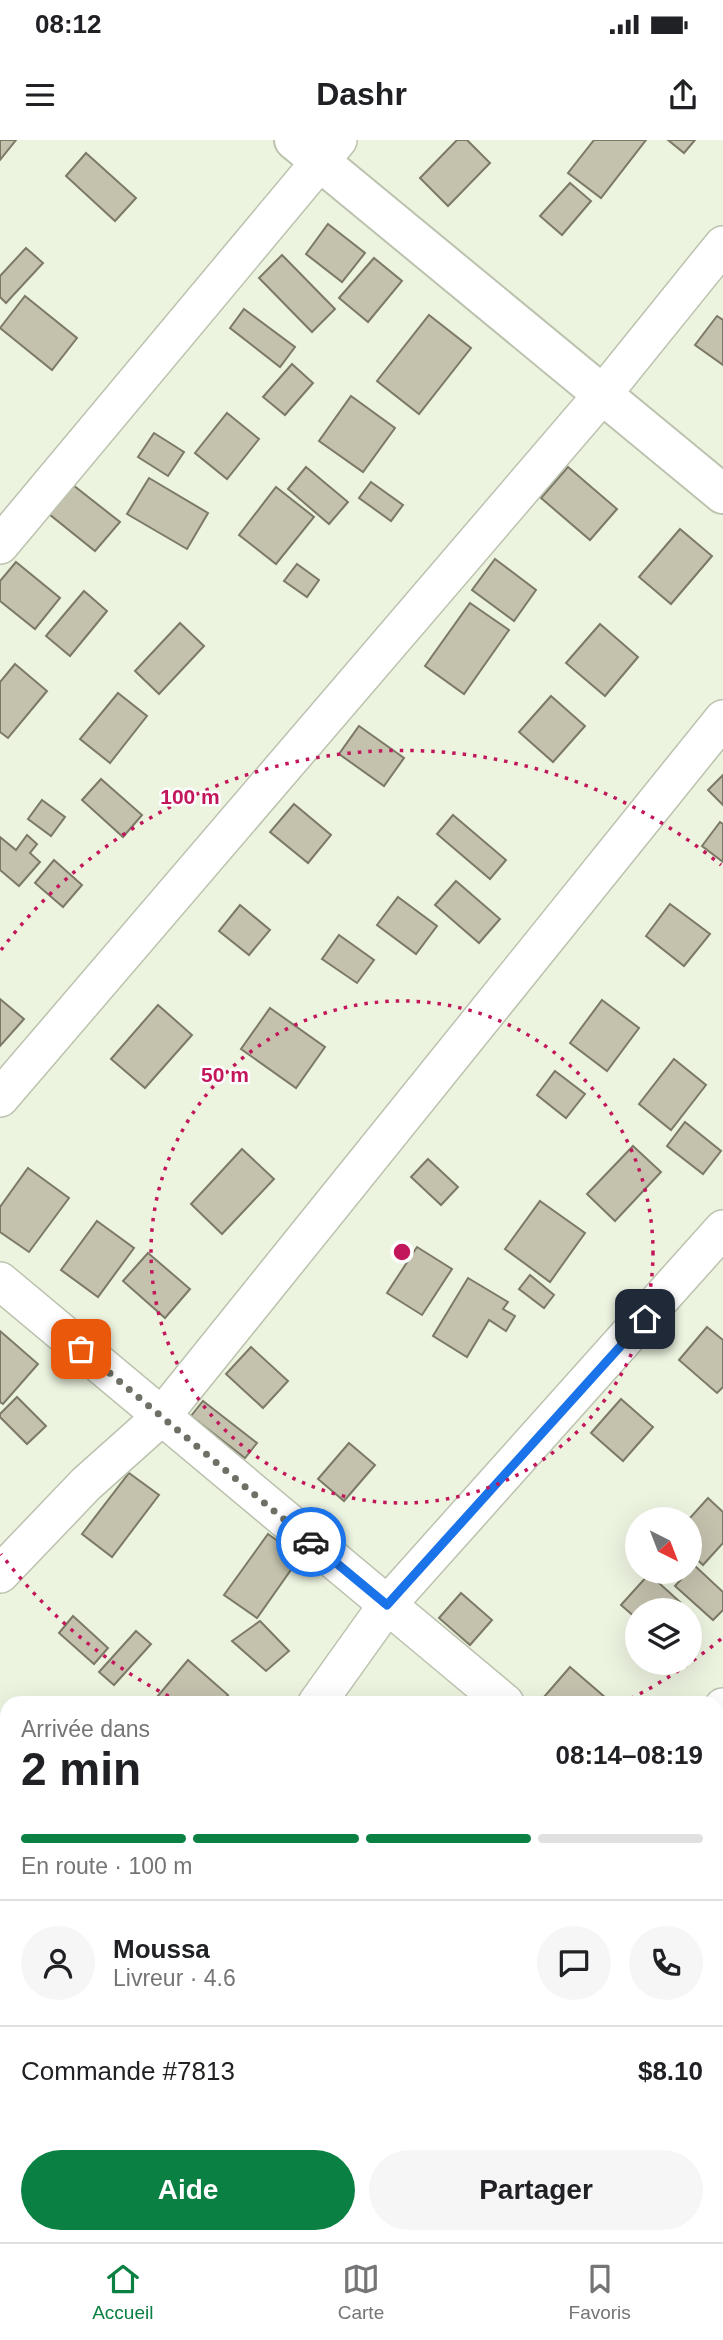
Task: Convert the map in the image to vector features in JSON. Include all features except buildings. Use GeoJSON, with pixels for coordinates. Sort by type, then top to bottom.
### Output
{"type":"FeatureCollection","features":[{"type":"Feature","properties":{"kind":"street"},"geometry":{"type":"LineString","coordinates":[[0,545],[317,147],[602,395],[723,494]]}},
{"type":"Feature","properties":{"kind":"street"},"geometry":{"type":"LineString","coordinates":[[0,1098],[602,395],[723,245]]}},
{"type":"Feature","properties":{"kind":"street"},"geometry":{"type":"LineString","coordinates":[[0,1574],[86,1484],[161,1417],[723,719]]}},
{"type":"Feature","properties":{"kind":"street"},"geometry":{"type":"LineString","coordinates":[[322,1696],[387,1605],[723,1229]]}},
{"type":"Feature","properties":{"kind":"street"},"geometry":{"type":"LineString","coordinates":[[0,1281],[497,1696]]}},
{"type":"Feature","properties":{"kind":"way so far"},"geometry":{"type":"LineString","coordinates":[[81,1349],[311,1542]]}},
{"type":"Feature","properties":{"kind":"route"},"geometry":{"type":"LineString","coordinates":[[311,1542],[387,1605],[645,1319]]}}]}
